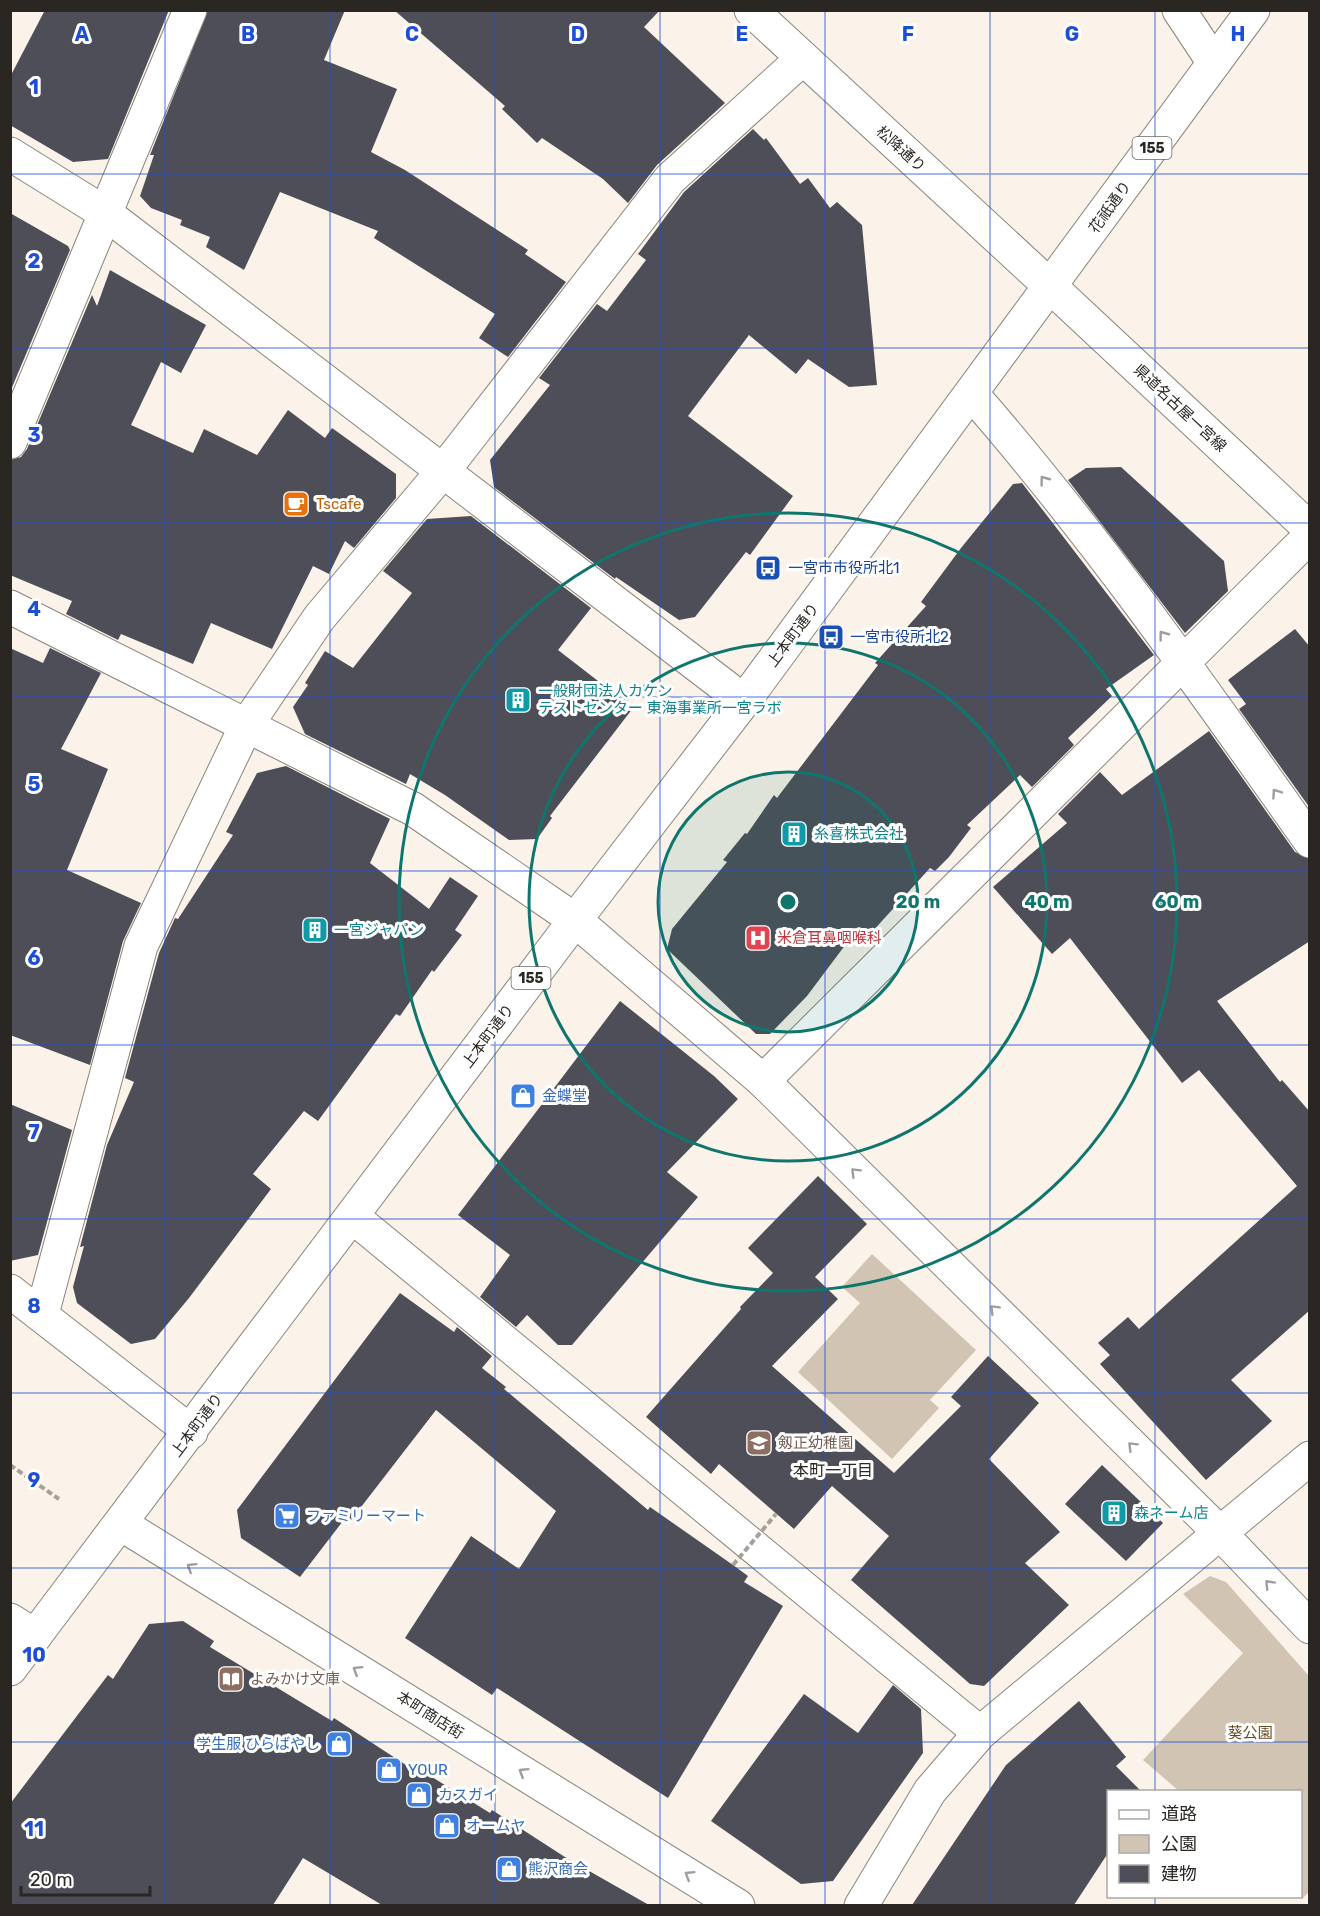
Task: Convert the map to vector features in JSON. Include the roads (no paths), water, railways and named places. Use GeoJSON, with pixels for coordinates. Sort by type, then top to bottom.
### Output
{"type":"FeatureCollection","features":[{"type":"Feature","properties":{"kind":"main road"},"geometry":{"type":"LineString","coordinates":[[10,442],[190,10]]}},
{"type":"Feature","properties":{"kind":"main road"},"geometry":{"type":"LineString","coordinates":[[1179,10],[1214,63]]}},
{"type":"Feature","properties":{"kind":"main road","name":"花祇通り"},"geometry":{"type":"LineString","coordinates":[[1051,287],[1253,10]]}},
{"type":"Feature","properties":{"kind":"main road","name":"松降通り"},"geometry":{"type":"LineString","coordinates":[[761,13],[802,58],[1051,287]]}},
{"type":"Feature","properties":{"kind":"main road"},"geometry":{"type":"LineString","coordinates":[[42,1314],[141,946],[246,726],[319,618],[443,471],[670,179],[802,58]]}},
{"type":"Feature","properties":{"kind":"main road"},"geometry":{"type":"LineString","coordinates":[[10,154],[105,213],[744,701]]}},
{"type":"Feature","properties":{"kind":"main road","name":"上本町通り"},"geometry":{"type":"LineString","coordinates":[[10,1668],[23,1628],[121,1524],[575,920],[744,701],[1051,287]]}},
{"type":"Feature","properties":{"kind":"main road","name":"県道名古屋一宮線"},"geometry":{"type":"LineString","coordinates":[[1051,287],[1310,529]]}},
{"type":"Feature","properties":{"kind":"main road"},"geometry":{"type":"LineString","coordinates":[[972,394],[1028,458],[1184,662],[1310,841]]}},
{"type":"Feature","properties":{"kind":"main road"},"geometry":{"type":"LineString","coordinates":[[763,1081],[1310,536]]}},
{"type":"Feature","properties":{"kind":"main road"},"geometry":{"type":"LineString","coordinates":[[10,608],[413,809],[575,920],[763,1081],[1219,1532],[1310,1627]]}},
{"type":"Feature","properties":{"kind":"main road"},"geometry":{"type":"LineString","coordinates":[[353,1217],[980,1733]]}},
{"type":"Feature","properties":{"kind":"main road"},"geometry":{"type":"LineString","coordinates":[[10,1291],[191,1432]]}},
{"type":"Feature","properties":{"kind":"main road"},"geometry":{"type":"LineString","coordinates":[[861,1905],[930,1791],[980,1733],[1310,1458]]}},
{"type":"Feature","properties":{"kind":"main road","name":"本町商店街"},"geometry":{"type":"LineString","coordinates":[[121,1524],[738,1905]]}},
{"type":"Feature","properties":{"kind":"place","name":"Tscafe"},"geometry":{"type":"Point","coordinates":[296,504]}},
{"type":"Feature","properties":{"kind":"place","name":"一宮市市役所北1"},"geometry":{"type":"Point","coordinates":[768,568]}},
{"type":"Feature","properties":{"kind":"place","name":"一宮市役所北2"},"geometry":{"type":"Point","coordinates":[831,637]}},
{"type":"Feature","properties":{"kind":"place","name":"一般財団法人カケン テストセンター 東海事業所一宮ラボ"},"geometry":{"type":"Point","coordinates":[518,700]}},
{"type":"Feature","properties":{"kind":"place","name":"糸喜株式会社"},"geometry":{"type":"Point","coordinates":[794,834]}},
{"type":"Feature","properties":{"kind":"place","name":"一宮ジャパン"},"geometry":{"type":"Point","coordinates":[315,930]}},
{"type":"Feature","properties":{"kind":"place","name":"米倉耳鼻咽喉科"},"geometry":{"type":"Point","coordinates":[758,938]}},
{"type":"Feature","properties":{"kind":"place","name":"金蝶堂"},"geometry":{"type":"Point","coordinates":[523,1096]}},
{"type":"Feature","properties":{"kind":"place","name":"剱正幼稚園"},"geometry":{"type":"Point","coordinates":[759,1443]}},
{"type":"Feature","properties":{"kind":"place","name":"森ネーム店"},"geometry":{"type":"Point","coordinates":[1114,1513]}},
{"type":"Feature","properties":{"kind":"place","name":"ファミリーマート"},"geometry":{"type":"Point","coordinates":[287,1516]}},
{"type":"Feature","properties":{"kind":"place","name":"よみかけ文庫"},"geometry":{"type":"Point","coordinates":[231,1679]}},
{"type":"Feature","properties":{"kind":"place","name":"学生服 ひらばやし"},"geometry":{"type":"Point","coordinates":[339,1744]}},
{"type":"Feature","properties":{"kind":"place","name":"YOUR"},"geometry":{"type":"Point","coordinates":[389,1770]}},
{"type":"Feature","properties":{"kind":"place","name":"カスガイ"},"geometry":{"type":"Point","coordinates":[419,1795]}},
{"type":"Feature","properties":{"kind":"place","name":"オームヤ"},"geometry":{"type":"Point","coordinates":[447,1826]}},
{"type":"Feature","properties":{"kind":"place","name":"熊沢商会"},"geometry":{"type":"Point","coordinates":[509,1869]}},
{"type":"Feature","properties":{"kind":"district","name":"本町一丁目"},"geometry":{"type":"Point","coordinates":[833,1470]}},
{"type":"Feature","properties":{"kind":"park label","name":"葵公園"},"geometry":{"type":"Point","coordinates":[1250,1733]}}]}
